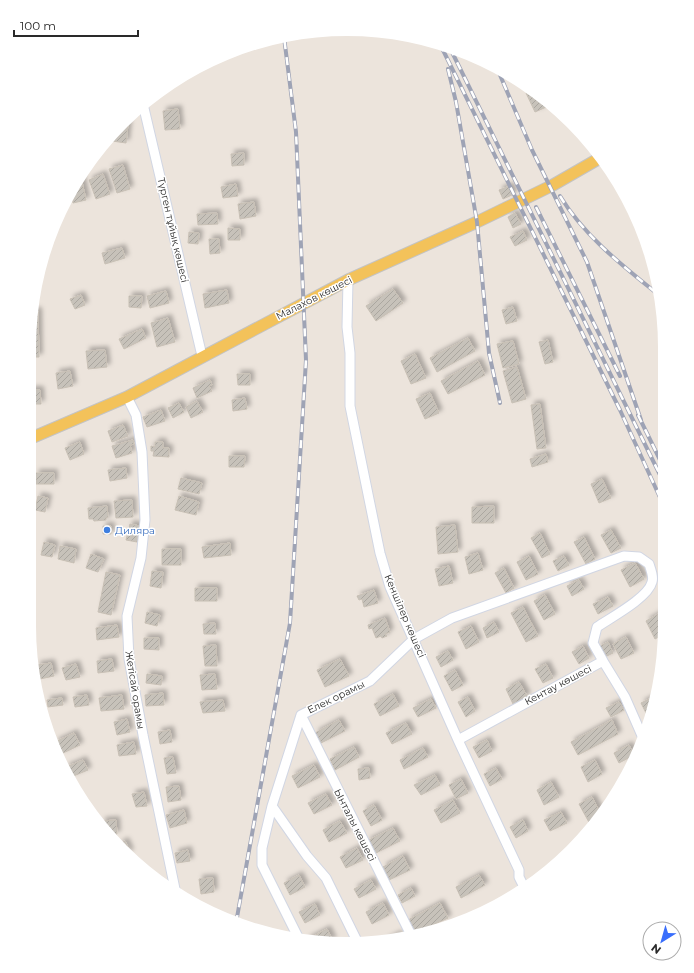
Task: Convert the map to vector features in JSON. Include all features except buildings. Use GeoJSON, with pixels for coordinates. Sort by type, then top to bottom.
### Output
{"type":"FeatureCollection","features":[{"type":"Feature","properties":{"kind":"main road","name":"Малахов көшесі"},"geometry":{"type":"LineString","coordinates":[[36,436],[127,397],[348,280],[553,185],[596,160]]}},
{"type":"Feature","properties":{"kind":"street","name":"Түрген тұйық көшесі"},"geometry":{"type":"LineString","coordinates":[[145,111],[202,356]]}},
{"type":"Feature","properties":{"kind":"street","name":"Кеншілер көшесі"},"geometry":{"type":"LineString","coordinates":[[348,280],[347,327],[350,354],[350,406],[380,553],[390,587],[458,740],[519,870],[519,877],[522,883]]}},
{"type":"Feature","properties":{"kind":"street","name":"Жетісай орамы"},"geometry":{"type":"LineString","coordinates":[[127,397],[136,415],[141,445],[145,520],[141,558],[126,616],[129,659],[174,885]]}},
{"type":"Feature","properties":{"kind":"street","name":"Елек орамы"},"geometry":{"type":"LineString","coordinates":[[295,932],[262,865],[262,848],[272,806],[300,715],[370,680],[414,639],[452,618],[624,556],[639,557],[649,564],[652,582],[649,590],[597,627],[593,643],[603,661]]}},
{"type":"Feature","properties":{"kind":"street","name":"Кентау көшесі"},"geometry":{"type":"LineString","coordinates":[[458,740],[603,661],[625,697],[640,730]]}},
{"type":"Feature","properties":{"kind":"street","name":"Ынталы көшесі"},"geometry":{"type":"LineString","coordinates":[[300,715],[409,931]]}},
{"type":"Feature","properties":{"kind":"street"},"geometry":{"type":"LineString","coordinates":[[272,806],[307,856],[326,878],[354,937]]}},
{"type":"Feature","properties":{"kind":"railway"},"geometry":{"type":"LineString","coordinates":[[237,916],[290,623],[306,360],[296,132],[285,42]]}},
{"type":"Feature","properties":{"kind":"railway"},"geometry":{"type":"LineString","coordinates":[[444,52],[620,410],[658,493]]}},
{"type":"Feature","properties":{"kind":"railway"},"geometry":{"type":"LineString","coordinates":[[454,55],[658,471]]}},
{"type":"Feature","properties":{"kind":"railway"},"geometry":{"type":"LineString","coordinates":[[448,69],[456,102],[477,222],[489,353],[500,403]]}},
{"type":"Feature","properties":{"kind":"railway"},"geometry":{"type":"LineString","coordinates":[[501,77],[532,150],[587,262],[641,420]]}},
{"type":"Feature","properties":{"kind":"railway"},"geometry":{"type":"LineString","coordinates":[[560,196],[570,211],[593,238],[653,290]]}},
{"type":"Feature","properties":{"kind":"railway"},"geometry":{"type":"LineString","coordinates":[[536,207],[620,376]]}},
{"type":"Feature","properties":{"kind":"railway"},"geometry":{"type":"LineString","coordinates":[[638,415],[658,456]]}},
{"type":"Feature","properties":{"kind":"place","name":"Диляра"},"geometry":{"type":"Point","coordinates":[107,530]}}]}
